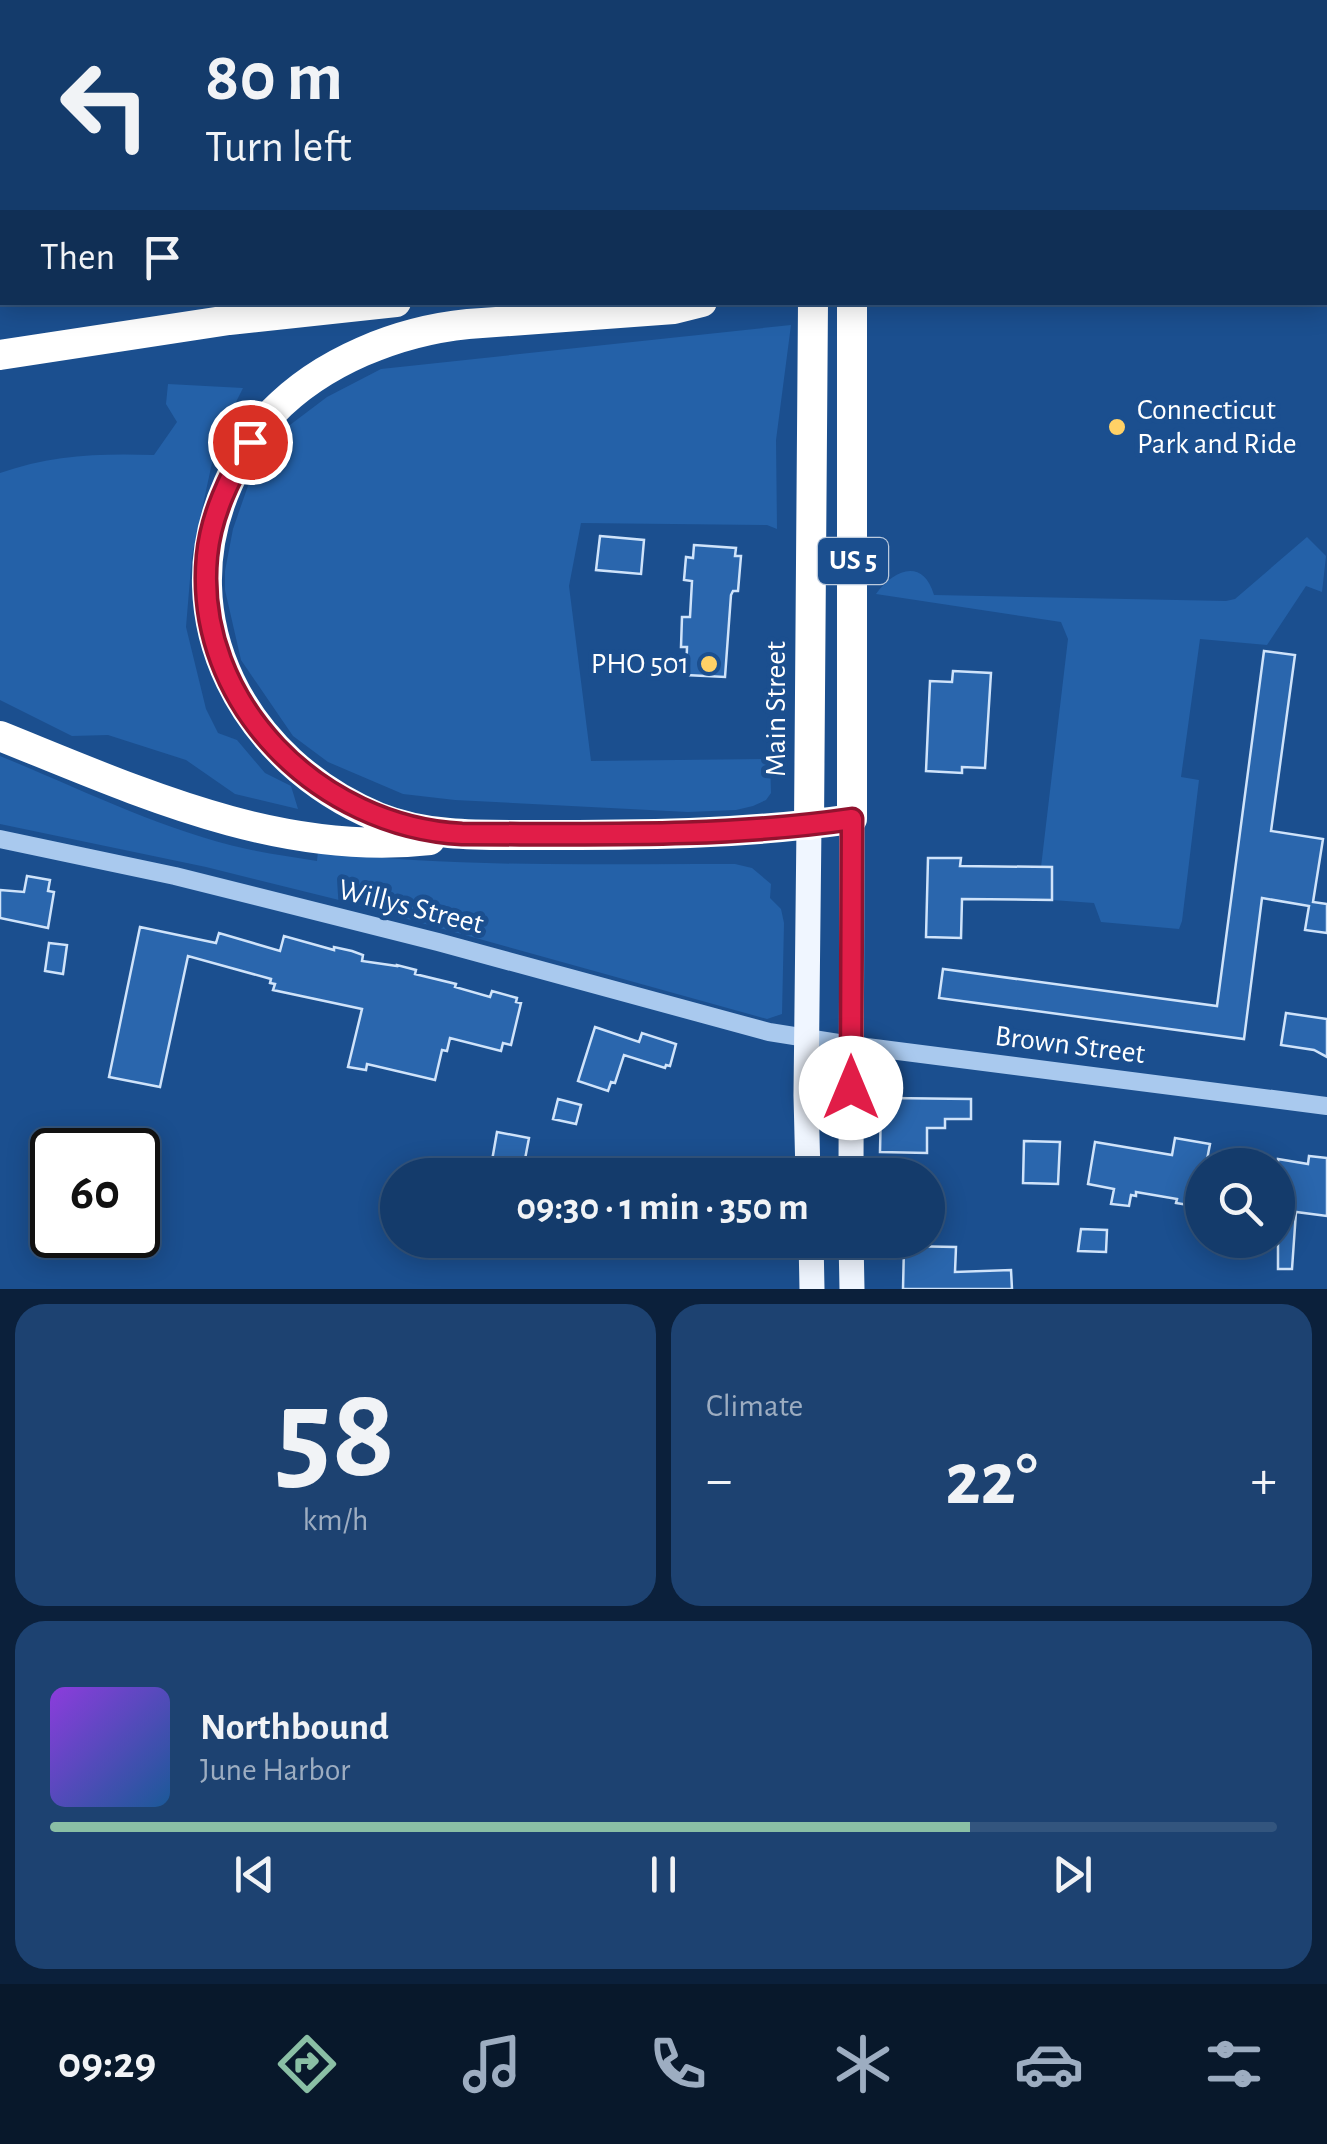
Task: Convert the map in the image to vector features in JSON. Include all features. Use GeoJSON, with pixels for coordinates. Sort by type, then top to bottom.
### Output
{"type":"FeatureCollection","features":[{"type":"Feature","properties":{"kind":"highway"},"geometry":{"type":"LineString","coordinates":[[0,355],[229,320],[368,305]]}},
{"type":"Feature","properties":{"kind":"highway"},"geometry":{"type":"LineString","coordinates":[[690,305],[439,327],[385,343],[308,383],[272,414],[250,442],[221,498],[210,539],[206,585],[219,653],[245,708],[283,756],[333,794],[398,824],[429,832],[462,834],[701,834],[852,819]]}},
{"type":"Feature","properties":{"kind":"highway","name":"Main Street"},"geometry":{"type":"LineString","coordinates":[[809,826],[813,305]]}},
{"type":"Feature","properties":{"kind":"highway","name":"US 5"},"geometry":{"type":"LineString","coordinates":[[852,305],[852,819]]}},
{"type":"Feature","properties":{"kind":"highway"},"geometry":{"type":"LineString","coordinates":[[813,546],[853,552]]}},
{"type":"Feature","properties":{"kind":"highway"},"geometry":{"type":"LineString","coordinates":[[0,736],[192,809],[278,834],[387,844],[462,834]]}},
{"type":"Feature","properties":{"kind":"main road"},"geometry":{"type":"LineString","coordinates":[[851,1158],[852,819]]}},
{"type":"Feature","properties":{"kind":"main road","name":"Main Street"},"geometry":{"type":"LineString","coordinates":[[808,1158],[809,826]]}},
{"type":"Feature","properties":{"kind":"main road"},"geometry":{"type":"LineString","coordinates":[[807,942],[852,941]]}},
{"type":"Feature","properties":{"kind":"main road"},"geometry":{"type":"LineString","coordinates":[[811,1258],[812,1289]]}},
{"type":"Feature","properties":{"kind":"main road"},"geometry":{"type":"LineString","coordinates":[[851,1258],[852,1289]]}},
{"type":"Feature","properties":{"kind":"street","name":"Willys Street"},"geometry":{"type":"LineString","coordinates":[[0,839],[176,876],[438,942],[756,1029],[807,1039]]}},
{"type":"Feature","properties":{"kind":"street","name":"Brown Street"},"geometry":{"type":"LineString","coordinates":[[807,1039],[1327,1106]]}},
{"type":"Feature","properties":{"kind":"shaded area"},"geometry":{"type":"Polygon","coordinates":[[[791,325],[776,440],[777,529],[767,525],[581,523],[569,586],[591,761],[770,759],[771,793],[766,800],[736,810],[688,812],[403,794],[328,762],[293,736],[241,660],[225,590],[233,529],[250,480],[282,431],[327,397],[381,369],[791,325]]]}},
{"type":"Feature","properties":{"kind":"shaded area"},"geometry":{"type":"Polygon","coordinates":[[[168,384],[243,388],[217,440],[192,555],[186,627],[206,709],[218,733],[237,740],[265,773],[291,786],[298,809],[235,794],[186,760],[108,735],[72,736],[0,700],[0,473],[76,456],[154,455],[177,422],[166,404],[168,384]]]}},
{"type":"Feature","properties":{"kind":"shaded area"},"geometry":{"type":"Polygon","coordinates":[[[1307,537],[1326,556],[1322,592],[1306,586],[1267,645],[1200,639],[1181,777],[1199,780],[1179,929],[1101,922],[1094,903],[1052,900],[1052,868],[1041,867],[1068,639],[1061,622],[876,594],[891,578],[908,571],[923,576],[934,595],[1226,601],[1235,599],[1307,537]]]}},
{"type":"Feature","properties":{"kind":"shaded area"},"geometry":{"type":"Polygon","coordinates":[[[0,756],[184,831],[247,849],[317,861],[318,851],[474,863],[735,864],[752,868],[771,884],[770,898],[781,909],[784,923],[782,1014],[767,1019],[339,900],[206,867],[0,824],[0,756]]]}},
{"type":"Feature","properties":{"kind":"building"},"geometry":{"type":"Polygon","coordinates":[[[600,536],[644,540],[641,574],[596,570],[600,536]]]}},
{"type":"Feature","properties":{"kind":"building"},"geometry":{"type":"Polygon","coordinates":[[[694,545],[736,548],[735,556],[741,556],[738,591],[731,595],[725,677],[686,675],[687,647],[681,647],[682,617],[690,617],[692,581],[684,580],[686,557],[693,558],[694,545]]]}},
{"type":"Feature","properties":{"kind":"building"},"geometry":{"type":"Polygon","coordinates":[[[1264,651],[1295,655],[1271,831],[1323,839],[1313,902],[1327,904],[1327,933],[1305,930],[1309,906],[1262,898],[1244,1039],[939,998],[943,969],[1217,1006],[1264,651]]]}},
{"type":"Feature","properties":{"kind":"building"},"geometry":{"type":"Polygon","coordinates":[[[953,671],[991,673],[985,768],[962,767],[962,773],[926,771],[930,681],[952,682],[953,671]]]}},
{"type":"Feature","properties":{"kind":"building"},"geometry":{"type":"Polygon","coordinates":[[[928,858],[961,858],[960,866],[1052,867],[1052,900],[962,899],[961,938],[926,937],[928,858]]]}},
{"type":"Feature","properties":{"kind":"building"},"geometry":{"type":"Polygon","coordinates":[[[27,876],[50,880],[48,891],[54,892],[48,928],[0,918],[0,890],[24,892],[27,876]]]}},
{"type":"Feature","properties":{"kind":"building"},"geometry":{"type":"Polygon","coordinates":[[[140,927],[216,943],[219,933],[280,951],[284,936],[352,951],[363,955],[362,961],[416,970],[415,974],[490,997],[492,991],[517,998],[516,1002],[521,1003],[511,1045],[503,1043],[501,1051],[450,1038],[447,1051],[442,1050],[435,1080],[367,1064],[366,1070],[348,1067],[362,1009],[273,990],[275,984],[270,983],[271,979],[188,956],[160,1087],[109,1077],[140,927]]]}},
{"type":"Feature","properties":{"kind":"building"},"geometry":{"type":"Polygon","coordinates":[[[49,943],[67,945],[63,974],[45,971],[49,943]]]}},
{"type":"Feature","properties":{"kind":"building"},"geometry":{"type":"Polygon","coordinates":[[[1286,1013],[1327,1019],[1327,1057],[1314,1050],[1281,1045],[1286,1013]]]}},
{"type":"Feature","properties":{"kind":"building"},"geometry":{"type":"Polygon","coordinates":[[[595,1027],[639,1042],[642,1033],[676,1044],[670,1066],[665,1068],[624,1055],[615,1083],[611,1082],[608,1091],[578,1081],[595,1027]]]}},
{"type":"Feature","properties":{"kind":"building"},"geometry":{"type":"Polygon","coordinates":[[[888,1098],[971,1099],[971,1119],[945,1119],[945,1128],[927,1128],[927,1153],[880,1152],[881,1105],[888,1105],[888,1098]]]}},
{"type":"Feature","properties":{"kind":"building"},"geometry":{"type":"Polygon","coordinates":[[[558,1099],[581,1105],[576,1124],[553,1119],[558,1099]]]}},
{"type":"Feature","properties":{"kind":"building"},"geometry":{"type":"Polygon","coordinates":[[[497,1132],[529,1138],[525,1158],[492,1158],[497,1132]]]}},
{"type":"Feature","properties":{"kind":"building"},"geometry":{"type":"Polygon","coordinates":[[[1175,1138],[1210,1144],[1209,1148],[1185,1148],[1185,1204],[1176,1203],[1177,1199],[1136,1192],[1136,1196],[1131,1195],[1129,1206],[1111,1204],[1114,1189],[1088,1184],[1095,1142],[1172,1155],[1175,1138]]]}},
{"type":"Feature","properties":{"kind":"building"},"geometry":{"type":"Polygon","coordinates":[[[1024,1141],[1060,1142],[1058,1184],[1023,1183],[1024,1141]]]}},
{"type":"Feature","properties":{"kind":"building"},"geometry":{"type":"Polygon","coordinates":[[[1309,1156],[1327,1158],[1327,1216],[1296,1212],[1295,1226],[1295,1162],[1308,1164],[1309,1156]]]}},
{"type":"Feature","properties":{"kind":"building"},"geometry":{"type":"Polygon","coordinates":[[[1081,1229],[1107,1230],[1106,1252],[1078,1251],[1081,1229]]]}},
{"type":"Feature","properties":{"kind":"building"},"geometry":{"type":"Polygon","coordinates":[[[945,1247],[956,1247],[955,1272],[1011,1270],[1012,1289],[903,1289],[904,1258],[945,1258],[945,1247]]]}},
{"type":"Feature","properties":{"kind":"building"},"geometry":{"type":"Polygon","coordinates":[[[1278,1258],[1293,1258],[1292,1269],[1278,1269],[1278,1258]]]}},
{"type":"Feature","properties":{"kind":"place","name":"Connecticut Park and Ride"},"geometry":{"type":"Point","coordinates":[1117,427]}},
{"type":"Feature","properties":{"kind":"place","name":"PHO 501"},"geometry":{"type":"Point","coordinates":[709,664]}},
{"type":"Feature","properties":{"kind":"route"},"geometry":{"type":"LineString","coordinates":[[250,442],[230,478],[213,523],[206,585],[213,629],[229,679],[274,747],[296,768],[350,804],[429,832],[693,834],[852,819],[851,1088]]}}]}
